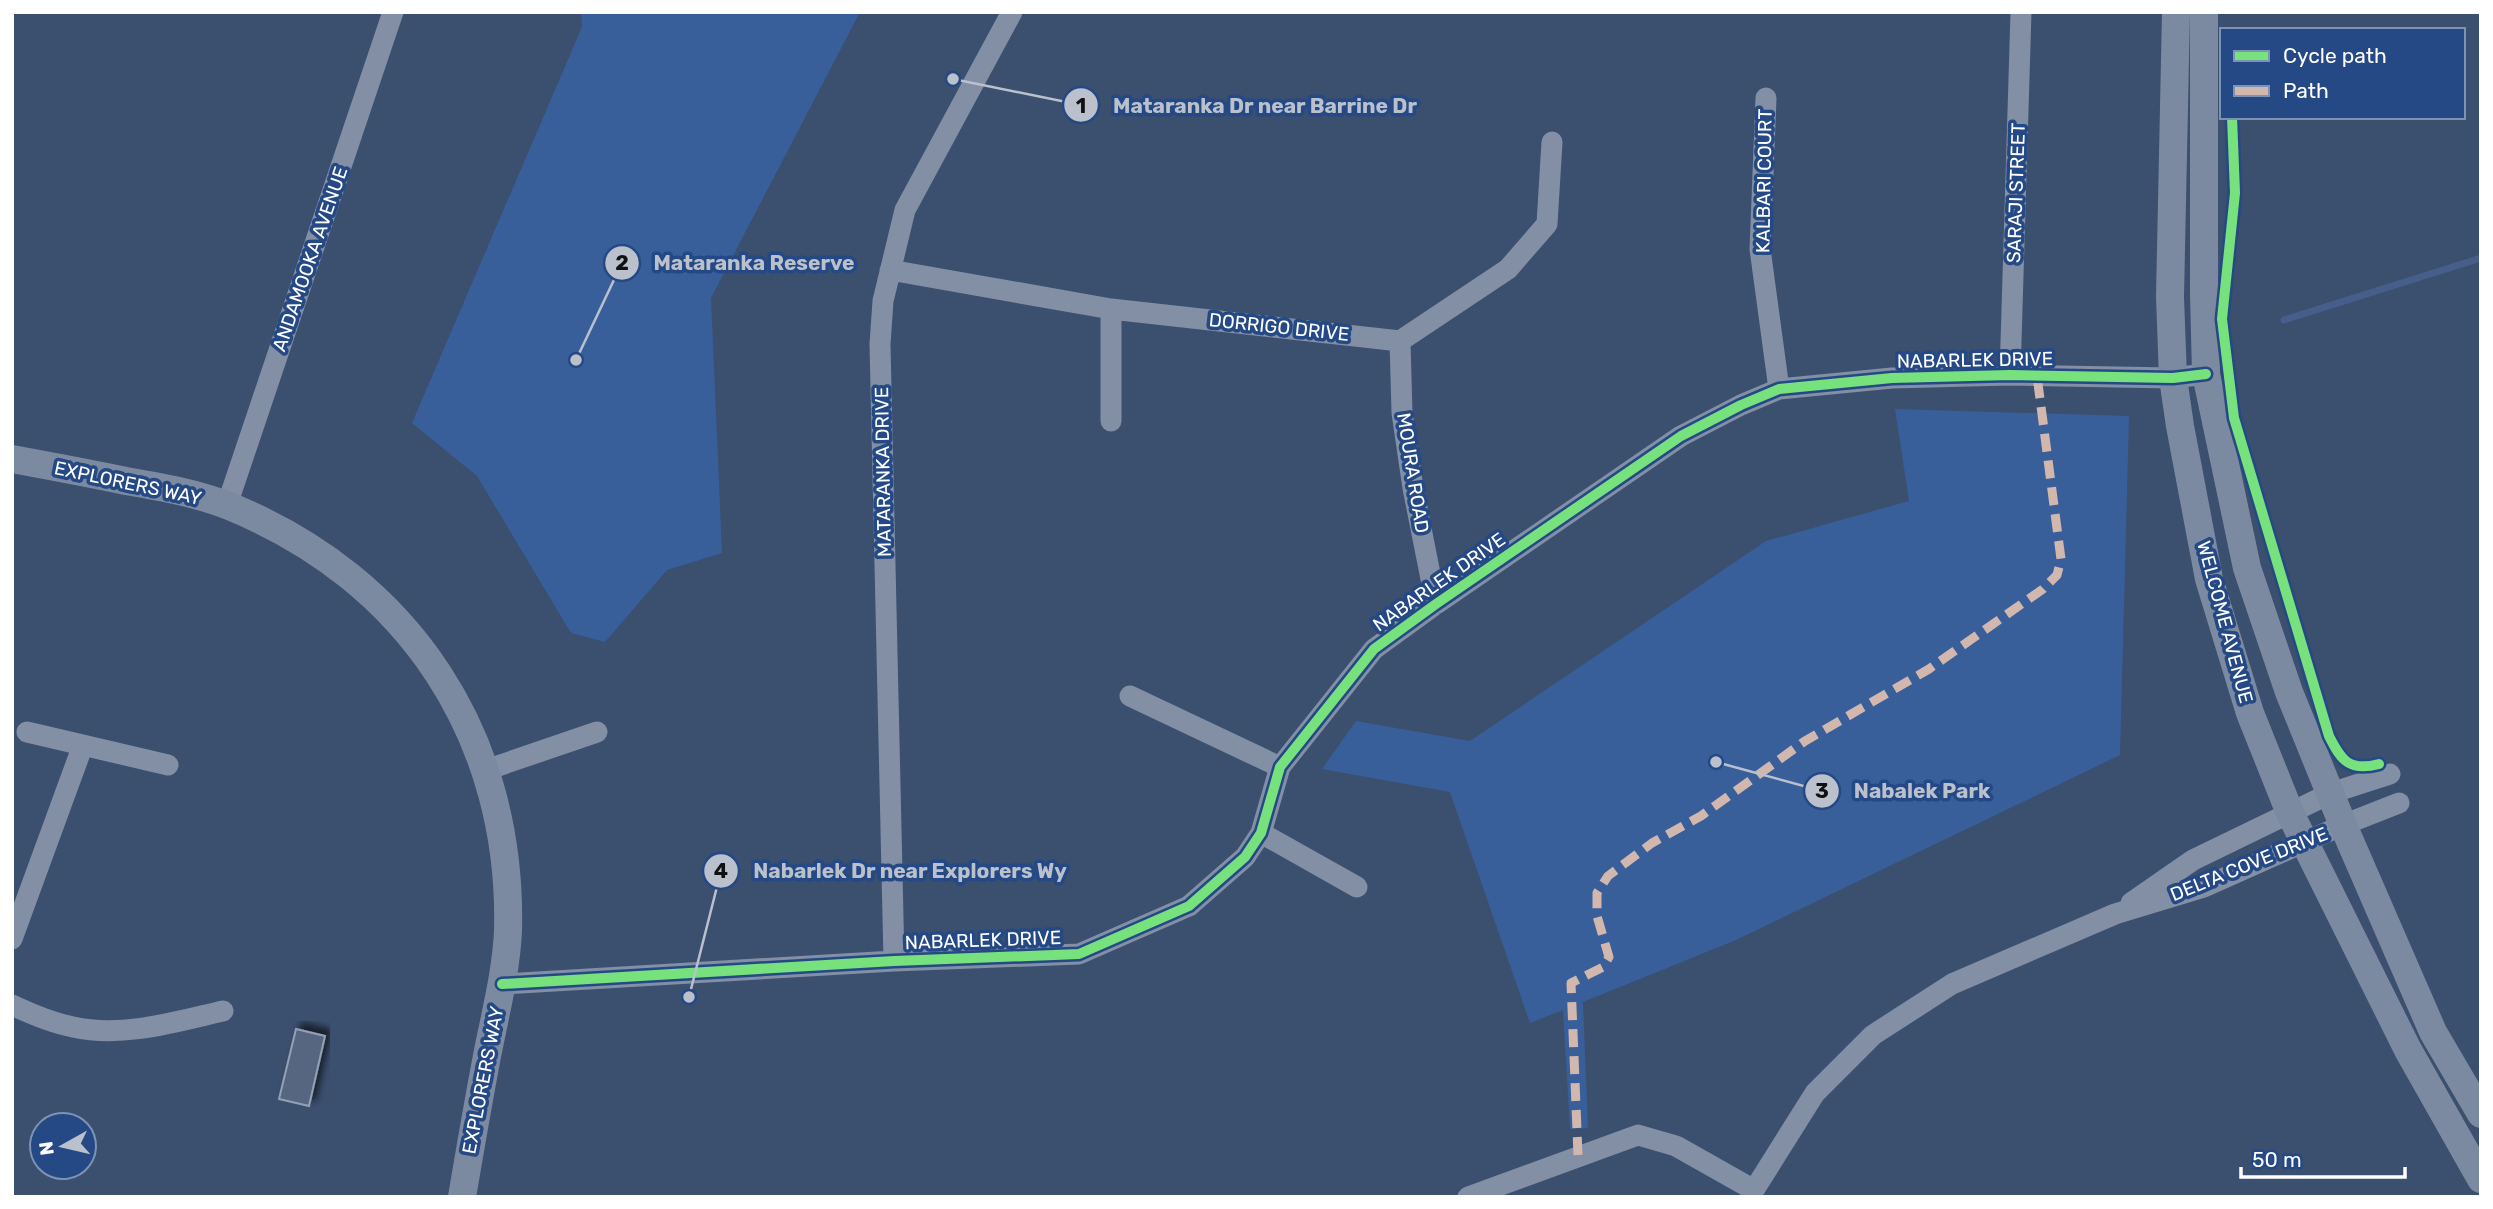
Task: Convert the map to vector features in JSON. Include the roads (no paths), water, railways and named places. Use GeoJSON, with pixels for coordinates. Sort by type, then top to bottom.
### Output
{"type":"FeatureCollection","features":[{"type":"Feature","properties":{"kind":"street","name":"ANDAMOOKA AVENUE"},"geometry":{"type":"LineString","coordinates":[[227,505],[393,12]]}},
{"type":"Feature","properties":{"kind":"street","name":"MATARANKA DRIVE"},"geometry":{"type":"LineString","coordinates":[[894,961],[880,344],[883,301],[905,210],[1012,12]]}},
{"type":"Feature","properties":{"kind":"street","name":"SARAJI STREET"},"geometry":{"type":"LineString","coordinates":[[2010,374],[2021,12]]}},
{"type":"Feature","properties":{"kind":"street","name":"WELCOME AVENUE"},"geometry":{"type":"LineString","coordinates":[[2176,12],[2170,297],[2173,378],[2209,579],[2250,713],[2290,813],[2408,1050],[2481,1179]]}},
{"type":"Feature","properties":{"kind":"street","name":"WELCOME AVENUE"},"geometry":{"type":"LineString","coordinates":[[2204,12],[2206,374],[2248,569],[2288,692],[2343,825],[2433,1032],[2481,1114]]}},
{"type":"Feature","properties":{"kind":"street","name":"KALBARI COURT"},"geometry":{"type":"LineString","coordinates":[[1766,98],[1760,249],[1779,389]]}},
{"type":"Feature","properties":{"kind":"street"},"geometry":{"type":"LineString","coordinates":[[1401,341],[1508,269],[1547,224],[1552,142]]}},
{"type":"Feature","properties":{"kind":"street","name":"DORRIGO DRIVE"},"geometry":{"type":"LineString","coordinates":[[890,270],[1111,309],[1401,341]]}},
{"type":"Feature","properties":{"kind":"street"},"geometry":{"type":"LineString","coordinates":[[1111,309],[1111,421]]}},
{"type":"Feature","properties":{"kind":"street","name":"MOURA ROAD"},"geometry":{"type":"LineString","coordinates":[[1401,341],[1404,426],[1413,488],[1436,604]]}},
{"type":"Feature","properties":{"kind":"street","name":"NABARLEK DRIVE"},"geometry":{"type":"LineString","coordinates":[[502,984],[894,961],[1079,954],[1189,906],[1245,857],[1261,833],[1280,766],[1374,649],[1681,436],[1741,405],[1779,389],[1892,378],[2010,374],[2173,378],[2206,374]]}},
{"type":"Feature","properties":{"kind":"street","name":"EXPLORERS WAY"},"geometry":{"type":"LineString","coordinates":[[12,459],[170,489],[227,505],[280,530],[344,572],[393,616],[441,676],[464,718],[486,770],[506,861],[508,934],[502,984],[462,1197]]}},
{"type":"Feature","properties":{"kind":"street"},"geometry":{"type":"LineString","coordinates":[[1130,696],[1280,766]]}},
{"type":"Feature","properties":{"kind":"street"},"geometry":{"type":"LineString","coordinates":[[26,732],[168,765]]}},
{"type":"Feature","properties":{"kind":"street"},"geometry":{"type":"LineString","coordinates":[[486,770],[597,732]]}},
{"type":"Feature","properties":{"kind":"street"},"geometry":{"type":"LineString","coordinates":[[12,939],[83,745]]}},
{"type":"Feature","properties":{"kind":"street","name":"DELTA COVE DRIVE"},"geometry":{"type":"LineString","coordinates":[[2115,914],[2193,860],[2331,793],[2390,774]]}},
{"type":"Feature","properties":{"kind":"street","name":"DELTA COVE DRIVE"},"geometry":{"type":"LineString","coordinates":[[1753,1193],[1815,1093],[1873,1035],[1952,984],[2115,914],[2204,887],[2399,803]]}},
{"type":"Feature","properties":{"kind":"street"},"geometry":{"type":"LineString","coordinates":[[1261,833],[1357,887]]}},
{"type":"Feature","properties":{"kind":"street"},"geometry":{"type":"LineString","coordinates":[[12,1005],[72,1027],[97,1030],[158,1026],[223,1012]]}},
{"type":"Feature","properties":{"kind":"street"},"geometry":{"type":"LineString","coordinates":[[1468,1197],[1638,1135],[1676,1146],[1753,1193]]}},
{"type":"Feature","properties":{"kind":"waterway"},"geometry":{"type":"LineString","coordinates":[[2284,320],[2481,258]]}},
{"type":"Feature","properties":{"kind":"place","name":"Mataranka Dr near Barrine Dr"},"geometry":{"type":"Point","coordinates":[953,79]}},
{"type":"Feature","properties":{"kind":"place","name":"Mataranka Reserve"},"geometry":{"type":"Point","coordinates":[576,360]}},
{"type":"Feature","properties":{"kind":"place","name":"Nabalek Park"},"geometry":{"type":"Point","coordinates":[1716,762]}},
{"type":"Feature","properties":{"kind":"place","name":"Nabarlek Dr near Explorers Wy"},"geometry":{"type":"Point","coordinates":[689,997]}}]}
